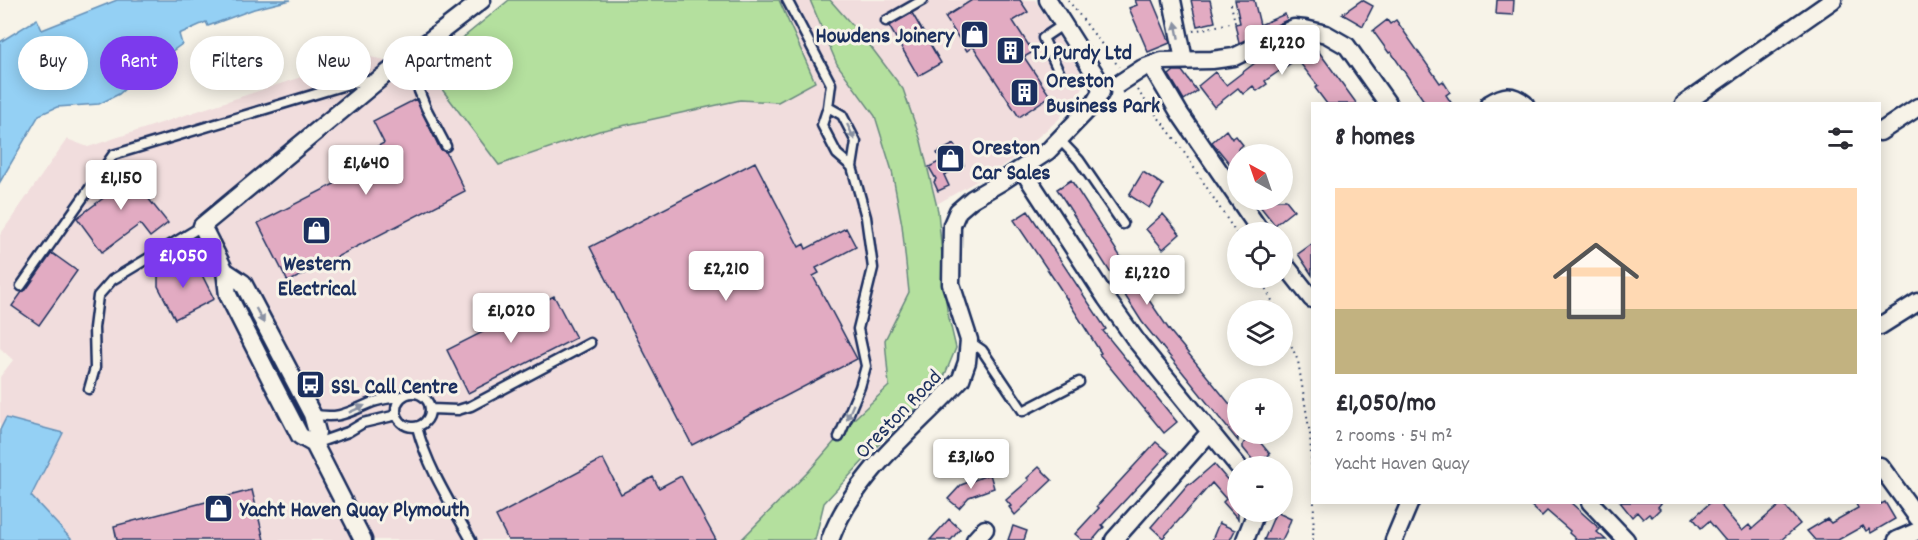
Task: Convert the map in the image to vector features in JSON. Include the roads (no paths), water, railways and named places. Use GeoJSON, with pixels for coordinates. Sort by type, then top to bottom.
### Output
{"type":"FeatureCollection","features":[{"type":"Feature","properties":{"kind":"street"},"geometry":{"type":"LineString","coordinates":[[435,36],[482,0]]}},
{"type":"Feature","properties":{"kind":"street"},"geometry":{"type":"LineString","coordinates":[[1048,0],[1098,79],[1101,92],[1125,86],[1147,66],[1162,61],[1234,57],[1294,28],[1326,34],[1347,46],[1387,102]]}},
{"type":"Feature","properties":{"kind":"street"},"geometry":{"type":"LineString","coordinates":[[1172,0],[1184,60]]}},
{"type":"Feature","properties":{"kind":"street"},"geometry":{"type":"LineString","coordinates":[[1687,102],[1833,0]]}},
{"type":"Feature","properties":{"kind":"street"},"geometry":{"type":"LineString","coordinates":[[1147,66],[1254,222]]}},
{"type":"Feature","properties":{"kind":"street"},"geometry":{"type":"LineString","coordinates":[[360,540],[314,444],[300,435],[228,295],[225,271],[202,226],[382,78]]}},
{"type":"Feature","properties":{"kind":"street","name":"Oreston Road"},"geometry":{"type":"LineString","coordinates":[[830,540],[852,498],[874,468],[961,379],[968,362],[969,340],[951,284],[952,225],[958,211],[972,199],[1047,151],[1095,102],[1101,92]]}},
{"type":"Feature","properties":{"kind":"street"},"geometry":{"type":"LineString","coordinates":[[1492,102],[1503,96],[1516,97],[1522,102]]}},
{"type":"Feature","properties":{"kind":"street"},"geometry":{"type":"LineString","coordinates":[[1881,131],[1918,107]]}},
{"type":"Feature","properties":{"kind":"street"},"geometry":{"type":"LineString","coordinates":[[1022,169],[1138,344],[1229,456]]}},
{"type":"Feature","properties":{"kind":"street"},"geometry":{"type":"LineString","coordinates":[[225,271],[243,284],[312,414],[317,432],[314,444]]}},
{"type":"Feature","properties":{"kind":"street"},"geometry":{"type":"LineString","coordinates":[[1293,275],[1311,298]]}},
{"type":"Feature","properties":{"kind":"street"},"geometry":{"type":"LineString","coordinates":[[1881,325],[1918,302]]}},
{"type":"Feature","properties":{"kind":"street"},"geometry":{"type":"LineString","coordinates":[[1114,540],[1209,433]]}},
{"type":"Feature","properties":{"kind":"street"},"geometry":{"type":"LineString","coordinates":[[1881,467],[1918,518]]}},
{"type":"Feature","properties":{"kind":"street"},"geometry":{"type":"LineString","coordinates":[[1394,540],[1409,504]]}},
{"type":"Feature","properties":{"kind":"street"},"geometry":{"type":"LineString","coordinates":[[1593,504],[1626,540]]}},
{"type":"Feature","properties":{"kind":"street"},"geometry":{"type":"LineString","coordinates":[[1245,540],[1252,522]]}},
{"type":"Feature","properties":{"kind":"street"},"geometry":{"type":"LineString","coordinates":[[1897,540],[1918,531]]}},
{"type":"Feature","properties":{"kind":"lane"},"geometry":{"type":"LineString","coordinates":[[787,0],[831,84],[828,107],[822,125],[837,154],[852,167]]}},
{"type":"Feature","properties":{"kind":"lane"},"geometry":{"type":"LineString","coordinates":[[886,21],[923,0]]}},
{"type":"Feature","properties":{"kind":"lane"},"geometry":{"type":"LineString","coordinates":[[1059,72],[1043,39],[1064,24]]}},
{"type":"Feature","properties":{"kind":"lane"},"geometry":{"type":"LineString","coordinates":[[21,286],[113,155],[352,83],[382,78]]}},
{"type":"Feature","properties":{"kind":"lane"},"geometry":{"type":"LineString","coordinates":[[419,90],[446,146]]}},
{"type":"Feature","properties":{"kind":"lane"},"geometry":{"type":"LineString","coordinates":[[828,107],[842,115],[856,142],[852,167],[866,217],[873,268],[858,329],[866,366],[840,436]]}},
{"type":"Feature","properties":{"kind":"lane"},"geometry":{"type":"LineString","coordinates":[[1059,139],[1078,160],[1123,224]]}},
{"type":"Feature","properties":{"kind":"lane"},"geometry":{"type":"LineString","coordinates":[[89,388],[95,368],[94,328],[98,296],[112,280],[202,226]]}},
{"type":"Feature","properties":{"kind":"lane"},"geometry":{"type":"LineString","coordinates":[[969,340],[982,350],[1023,411],[1079,382]]}},
{"type":"Feature","properties":{"kind":"lane"},"geometry":{"type":"LineString","coordinates":[[431,409],[458,411],[471,406],[590,343]]}},
{"type":"Feature","properties":{"kind":"lane"},"geometry":{"type":"LineString","coordinates":[[312,414],[328,417],[345,415],[376,401],[412,392],[422,394],[429,402],[431,409],[426,422],[417,427],[402,424],[397,415],[396,405],[402,396]]}},
{"type":"Feature","properties":{"kind":"lane"},"geometry":{"type":"LineString","coordinates":[[314,444],[348,432],[363,423],[397,415]]}},
{"type":"Feature","properties":{"kind":"lane"},"geometry":{"type":"LineString","coordinates":[[417,427],[431,465],[471,540]]}},
{"type":"Feature","properties":{"kind":"water"},"geometry":{"type":"Polygon","coordinates":[[[117,0],[291,0],[254,9],[208,26],[206,22],[179,34],[182,44],[178,47],[178,36],[100,36],[100,90],[124,90],[99,104],[57,107],[39,115],[0,182],[0,42],[37,19],[42,30],[117,0]]]}},
{"type":"Feature","properties":{"kind":"water"},"geometry":{"type":"Polygon","coordinates":[[[6,418],[63,433],[31,496],[72,540],[0,540],[0,430],[6,418]]]}},
{"type":"Feature","properties":{"kind":"place","name":"Howdens Joinery"},"geometry":{"type":"Point","coordinates":[975,34]}},
{"type":"Feature","properties":{"kind":"place","name":"TJ Purdy Ltd"},"geometry":{"type":"Point","coordinates":[1010,51]}},
{"type":"Feature","properties":{"kind":"place","name":"Oreston Business Park"},"geometry":{"type":"Point","coordinates":[1025,92]}},
{"type":"Feature","properties":{"kind":"place","name":"Oreston Car Sales"},"geometry":{"type":"Point","coordinates":[951,159]}},
{"type":"Feature","properties":{"kind":"place","name":"Western Electrical"},"geometry":{"type":"Point","coordinates":[317,230]}},
{"type":"Feature","properties":{"kind":"place","name":"SSL Call Centre"},"geometry":{"type":"Point","coordinates":[310,385]}},
{"type":"Feature","properties":{"kind":"place","name":"Yacht Haven Quay Plymouth"},"geometry":{"type":"Point","coordinates":[219,508]}}]}
